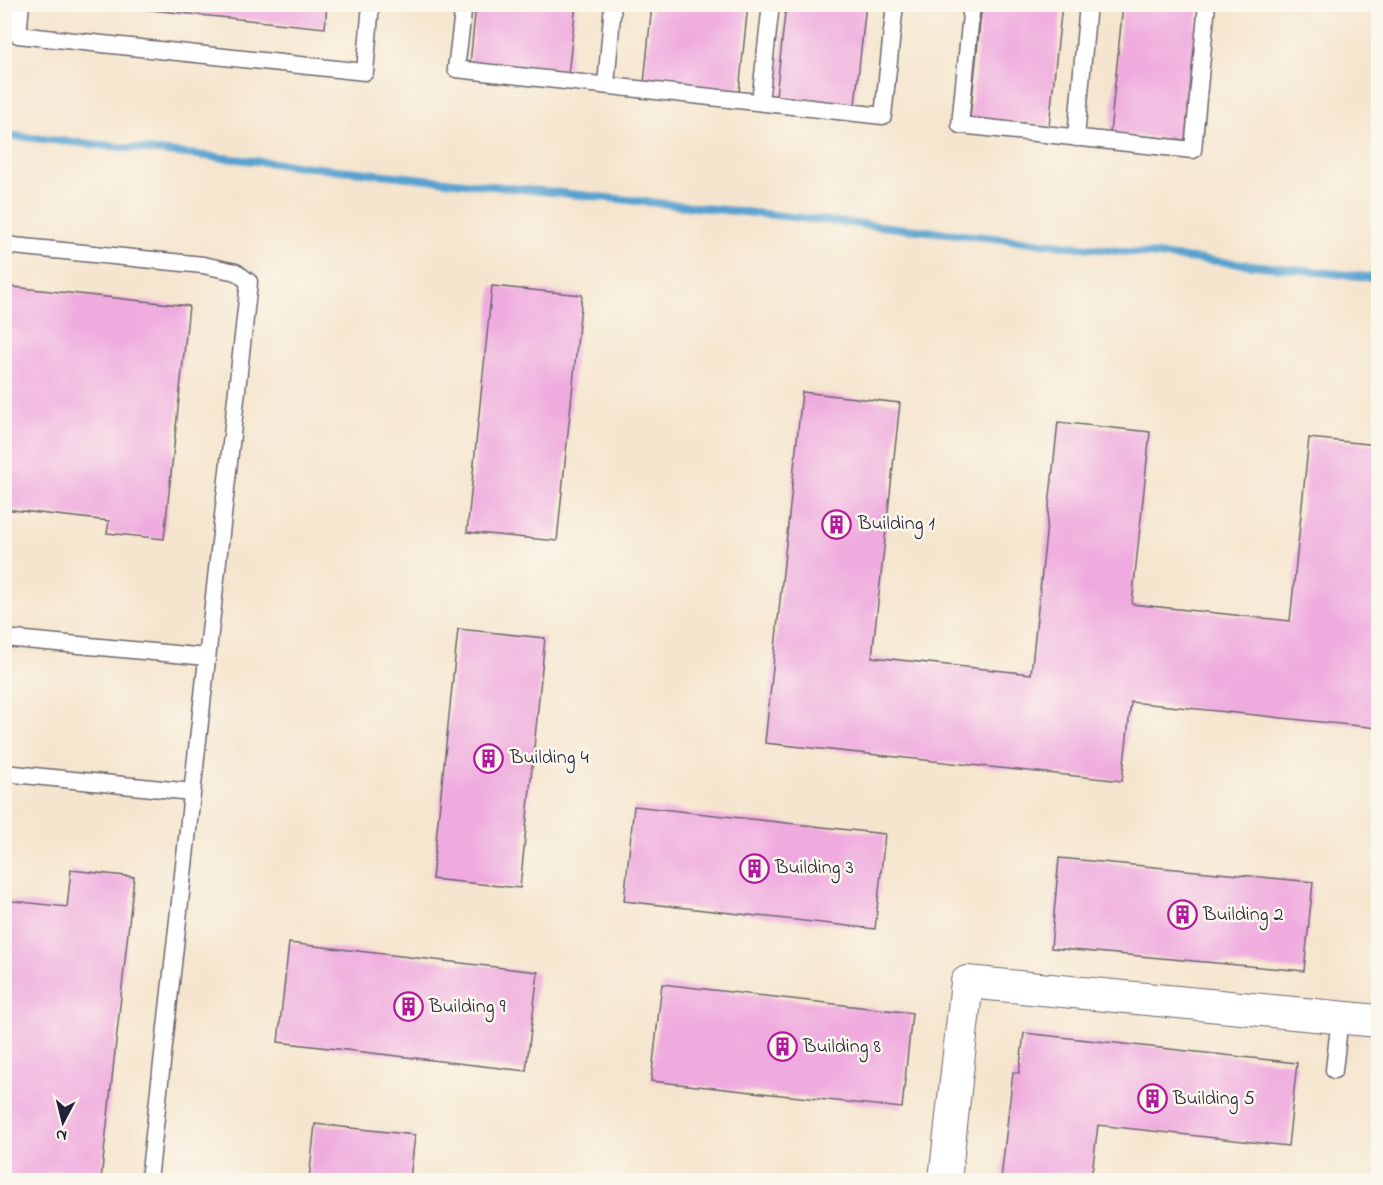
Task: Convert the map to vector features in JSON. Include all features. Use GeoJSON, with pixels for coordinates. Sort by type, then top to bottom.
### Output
{"type":"FeatureCollection","features":[{"type":"Feature","properties":{"kind":"street"},"geometry":{"type":"LineString","coordinates":[[945,1180],[967,982],[1378,1021]]}},
{"type":"Feature","properties":{"kind":"lane"},"geometry":{"type":"LineString","coordinates":[[21,4],[18,35],[365,72],[372,4]]}},
{"type":"Feature","properties":{"kind":"lane"},"geometry":{"type":"LineString","coordinates":[[464,4],[456,69],[883,116],[895,4]]}},
{"type":"Feature","properties":{"kind":"lane"},"geometry":{"type":"LineString","coordinates":[[606,85],[613,4]]}},
{"type":"Feature","properties":{"kind":"lane"},"geometry":{"type":"LineString","coordinates":[[760,102],[771,4]]}},
{"type":"Feature","properties":{"kind":"lane"},"geometry":{"type":"LineString","coordinates":[[972,4],[960,126],[1193,150],[1207,4]]}},
{"type":"Feature","properties":{"kind":"lane"},"geometry":{"type":"LineString","coordinates":[[1076,138],[1088,4]]}},
{"type":"Feature","properties":{"kind":"lane"},"geometry":{"type":"LineString","coordinates":[[4,245],[203,265],[236,272],[249,282],[149,1180]]}},
{"type":"Feature","properties":{"kind":"lane"},"geometry":{"type":"LineString","coordinates":[[4,638],[207,657]]}},
{"type":"Feature","properties":{"kind":"lane"},"geometry":{"type":"LineString","coordinates":[[4,773],[192,792]]}},
{"type":"Feature","properties":{"kind":"lane"},"geometry":{"type":"LineString","coordinates":[[1334,1070],[1340,1018]]}},
{"type":"Feature","properties":{"kind":"building"},"geometry":{"type":"Polygon","coordinates":[[[113,4],[327,4],[325,28],[113,6],[113,4]]]}},
{"type":"Feature","properties":{"kind":"building"},"geometry":{"type":"Polygon","coordinates":[[[476,4],[576,4],[568,75],[470,64],[476,4]]]}},
{"type":"Feature","properties":{"kind":"building"},"geometry":{"type":"Polygon","coordinates":[[[652,4],[748,4],[739,92],[644,83],[652,4]]]}},
{"type":"Feature","properties":{"kind":"building"},"geometry":{"type":"Polygon","coordinates":[[[786,4],[866,4],[855,105],[776,96],[786,4]]]}},
{"type":"Feature","properties":{"kind":"building"},"geometry":{"type":"Polygon","coordinates":[[[982,4],[1062,4],[1049,126],[970,118],[982,4]]]}},
{"type":"Feature","properties":{"kind":"building"},"geometry":{"type":"Polygon","coordinates":[[[1123,4],[1199,4],[1185,140],[1110,133],[1123,4]]]}},
{"type":"Feature","properties":{"kind":"building"},"geometry":{"type":"Polygon","coordinates":[[[4,286],[189,306],[164,539],[107,533],[109,521],[4,509],[4,286]]]}},
{"type":"Feature","properties":{"kind":"building"},"geometry":{"type":"Polygon","coordinates":[[[492,286],[582,295],[557,541],[467,532],[492,286]]]}},
{"type":"Feature","properties":{"kind":"building","name":"Building 1"},"geometry":{"type":"Polygon","coordinates":[[[802,392],[900,403],[872,657],[1031,674],[1058,422],[1150,432],[1132,604],[1290,621],[1309,438],[1378,445],[1378,728],[1131,702],[1122,781],[765,743],[802,392]]]}},
{"type":"Feature","properties":{"kind":"building","name":"Building 4"},"geometry":{"type":"Polygon","coordinates":[[[458,629],[545,638],[520,888],[432,879],[458,629]]]}},
{"type":"Feature","properties":{"kind":"building","name":"Building 3"},"geometry":{"type":"Polygon","coordinates":[[[634,806],[885,834],[875,929],[624,901],[634,806]]]}},
{"type":"Feature","properties":{"kind":"building","name":"Building 2"},"geometry":{"type":"Polygon","coordinates":[[[1059,858],[1313,882],[1304,971],[1051,948],[1059,858]]]}},
{"type":"Feature","properties":{"kind":"building"},"geometry":{"type":"Polygon","coordinates":[[[71,870],[134,877],[101,1180],[4,1180],[4,900],[67,907],[71,870]]]}},
{"type":"Feature","properties":{"kind":"building","name":"Building 9"},"geometry":{"type":"Polygon","coordinates":[[[289,943],[538,972],[526,1071],[278,1042],[289,943]]]}},
{"type":"Feature","properties":{"kind":"building","name":"Building 8"},"geometry":{"type":"Polygon","coordinates":[[[662,984],[912,1013],[902,1108],[651,1081],[662,984]]]}},
{"type":"Feature","properties":{"kind":"building","name":"Building 5"},"geometry":{"type":"Polygon","coordinates":[[[1024,1033],[1297,1063],[1288,1146],[1098,1125],[1091,1180],[1001,1180],[1013,1072],[1019,1073],[1024,1033]]]}},
{"type":"Feature","properties":{"kind":"building"},"geometry":{"type":"Polygon","coordinates":[[[315,1124],[415,1135],[410,1180],[309,1180],[315,1124]]]}},
{"type":"Feature","properties":{"kind":"waterway"},"geometry":{"type":"LineString","coordinates":[[4,135],[1378,278]]}},
{"type":"Feature","properties":{"kind":"place","name":"Building 1"},"geometry":{"type":"Point","coordinates":[837,524]}},
{"type":"Feature","properties":{"kind":"place","name":"Building 4"},"geometry":{"type":"Point","coordinates":[489,758]}},
{"type":"Feature","properties":{"kind":"place","name":"Building 3"},"geometry":{"type":"Point","coordinates":[754,868]}},
{"type":"Feature","properties":{"kind":"place","name":"Building 2"},"geometry":{"type":"Point","coordinates":[1182,915]}},
{"type":"Feature","properties":{"kind":"place","name":"Building 9"},"geometry":{"type":"Point","coordinates":[408,1007]}},
{"type":"Feature","properties":{"kind":"place","name":"Building 8"},"geometry":{"type":"Point","coordinates":[782,1047]}},
{"type":"Feature","properties":{"kind":"place","name":"Building 5"},"geometry":{"type":"Point","coordinates":[1152,1099]}}]}
